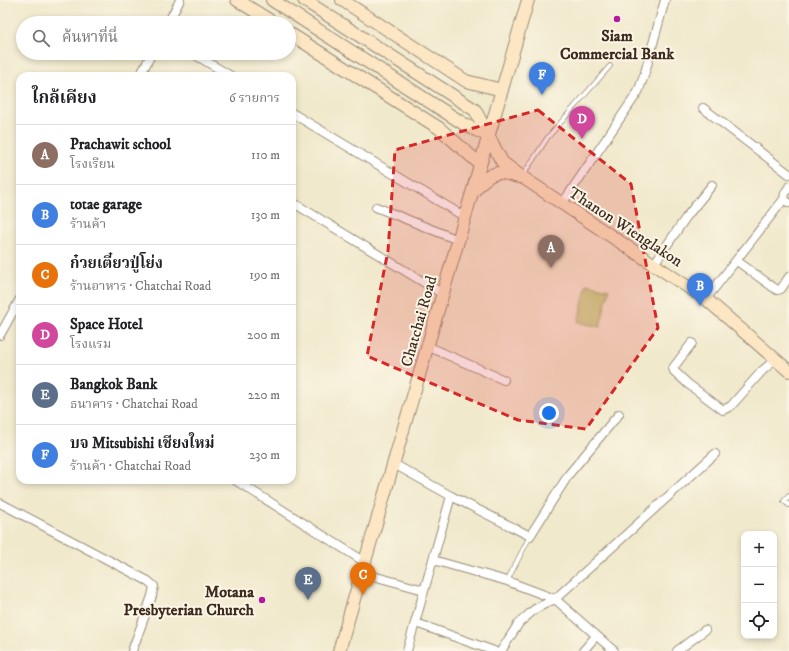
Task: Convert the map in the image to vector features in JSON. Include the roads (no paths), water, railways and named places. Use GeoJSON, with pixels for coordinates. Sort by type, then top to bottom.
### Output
{"type":"FeatureCollection","features":[{"type":"Feature","properties":{"kind":"main road"},"geometry":{"type":"LineString","coordinates":[[238,0],[263,16]]}},
{"type":"Feature","properties":{"kind":"main road"},"geometry":{"type":"LineString","coordinates":[[272,0],[467,126],[489,136]]}},
{"type":"Feature","properties":{"kind":"main road","name":"Thanon Wienglakon"},"geometry":{"type":"LineString","coordinates":[[304,0],[475,110],[502,162],[562,204],[706,299],[789,371]]}},
{"type":"Feature","properties":{"kind":"main road"},"geometry":{"type":"LineString","coordinates":[[342,0],[466,81],[502,90]]}},
{"type":"Feature","properties":{"kind":"main road","name":"Chatchai Road"},"geometry":{"type":"LineString","coordinates":[[340,651],[528,0]]}},
{"type":"Feature","properties":{"kind":"main road"},"geometry":{"type":"LineString","coordinates":[[296,37],[439,128],[480,164]]}},
{"type":"Feature","properties":{"kind":"main road"},"geometry":{"type":"LineString","coordinates":[[472,193],[480,183],[499,173],[522,177]]}},
{"type":"Feature","properties":{"kind":"street"},"geometry":{"type":"LineString","coordinates":[[172,16],[180,0]]}},
{"type":"Feature","properties":{"kind":"street"},"geometry":{"type":"LineString","coordinates":[[562,204],[638,92],[644,76],[665,0]]}},
{"type":"Feature","properties":{"kind":"street"},"geometry":{"type":"LineString","coordinates":[[142,72],[148,60]]}},
{"type":"Feature","properties":{"kind":"street"},"geometry":{"type":"LineString","coordinates":[[204,60],[224,72]]}},
{"type":"Feature","properties":{"kind":"street"},"geometry":{"type":"LineString","coordinates":[[703,108],[789,174]]}},
{"type":"Feature","properties":{"kind":"street"},"geometry":{"type":"LineString","coordinates":[[296,115],[465,217]]}},
{"type":"Feature","properties":{"kind":"street"},"geometry":{"type":"LineString","coordinates":[[654,264],[687,216],[712,185]]}},
{"type":"Feature","properties":{"kind":"street"},"geometry":{"type":"LineString","coordinates":[[706,299],[787,201],[785,193],[789,186]]}},
{"type":"Feature","properties":{"kind":"street"},"geometry":{"type":"LineString","coordinates":[[296,204],[443,294]]}},
{"type":"Feature","properties":{"kind":"street"},"geometry":{"type":"LineString","coordinates":[[376,206],[458,240]]}},
{"type":"Feature","properties":{"kind":"street"},"geometry":{"type":"LineString","coordinates":[[737,261],[777,290],[781,289],[789,277]]}},
{"type":"Feature","properties":{"kind":"street"},"geometry":{"type":"LineString","coordinates":[[0,335],[16,306]]}},
{"type":"Feature","properties":{"kind":"street"},"geometry":{"type":"LineString","coordinates":[[692,343],[677,363],[674,371],[723,410],[731,406],[762,371],[776,359]]}},
{"type":"Feature","properties":{"kind":"street"},"geometry":{"type":"LineString","coordinates":[[428,346],[504,380]]}},
{"type":"Feature","properties":{"kind":"street"},"geometry":{"type":"LineString","coordinates":[[394,464],[451,496],[530,536],[570,474],[619,414]]}},
{"type":"Feature","properties":{"kind":"street"},"geometry":{"type":"LineString","coordinates":[[501,651],[520,623],[535,609],[555,599],[715,454]]}},
{"type":"Feature","properties":{"kind":"street"},"geometry":{"type":"LineString","coordinates":[[241,484],[363,568],[424,590]]}},
{"type":"Feature","properties":{"kind":"street"},"geometry":{"type":"LineString","coordinates":[[407,651],[451,496]]}},
{"type":"Feature","properties":{"kind":"street"},"geometry":{"type":"LineString","coordinates":[[0,503],[148,581],[154,586],[152,596],[132,651]]}},
{"type":"Feature","properties":{"kind":"street"},"geometry":{"type":"LineString","coordinates":[[433,560],[507,582],[555,599],[614,651]]}},
{"type":"Feature","properties":{"kind":"street"},"geometry":{"type":"LineString","coordinates":[[416,623],[494,651]]}},
{"type":"Feature","properties":{"kind":"street"},"geometry":{"type":"LineString","coordinates":[[676,651],[705,630]]}},
{"type":"Feature","properties":{"kind":"street"},"geometry":{"type":"LineString","coordinates":[[582,651],[596,636]]}},
{"type":"Feature","properties":{"kind":"lane"},"geometry":{"type":"LineString","coordinates":[[522,177],[548,137],[610,66]]}},
{"type":"Feature","properties":{"kind":"lane"},"geometry":{"type":"LineString","coordinates":[[789,496],[784,502],[789,505]]}},
{"type":"Feature","properties":{"kind":"lane"},"geometry":{"type":"LineString","coordinates":[[507,582],[530,536]]}},
{"type":"Feature","properties":{"kind":"place","name":"Siam Commercial Bank"},"geometry":{"type":"Point","coordinates":[617,19]}},
{"type":"Feature","properties":{"kind":"place","name":"บจ Mitsubishi เชียงใหม่"},"geometry":{"type":"Point","coordinates":[542,95]}},
{"type":"Feature","properties":{"kind":"place","name":"Space Hotel"},"geometry":{"type":"Point","coordinates":[582,139]}},
{"type":"Feature","properties":{"kind":"place","name":"Prachawit school"},"geometry":{"type":"Point","coordinates":[551,268]}},
{"type":"Feature","properties":{"kind":"place","name":"totae garage"},"geometry":{"type":"Point","coordinates":[700,306]}},
{"type":"Feature","properties":{"kind":"place","name":"ก๋วยเตี๋ยวปู่โย่ง"},"geometry":{"type":"Point","coordinates":[363,595]}},
{"type":"Feature","properties":{"kind":"place","name":"Motana Presbyterian Church"},"geometry":{"type":"Point","coordinates":[262,600]}},
{"type":"Feature","properties":{"kind":"place","name":"Bangkok Bank"},"geometry":{"type":"Point","coordinates":[308,600]}}]}
